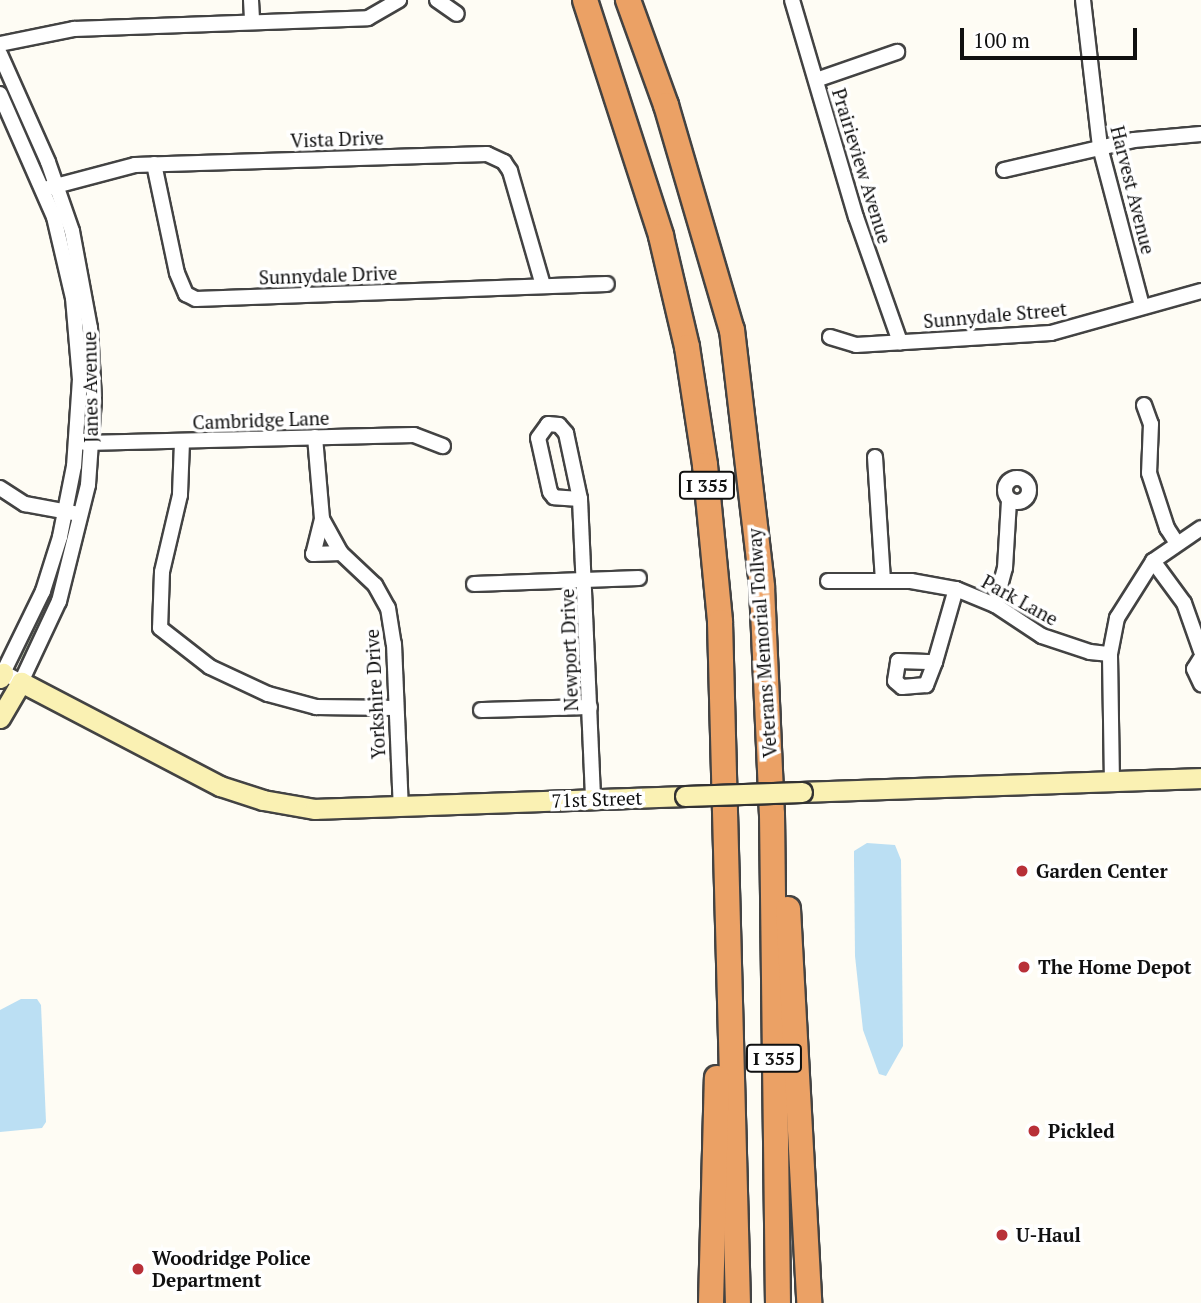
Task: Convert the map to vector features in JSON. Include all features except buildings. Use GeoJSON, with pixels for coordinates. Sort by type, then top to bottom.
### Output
{"type":"FeatureCollection","features":[{"type":"Feature","properties":{"kind":"highway","name":"I 355"},"geometry":{"type":"LineString","coordinates":[[585,0],[661,236],[687,347],[705,465],[720,622],[738,1303]]}},
{"type":"Feature","properties":{"kind":"highway","name":"Veterans Memorial Tollway"},"geometry":{"type":"LineString","coordinates":[[628,0],[666,105],[732,330],[762,587],[772,814],[778,1303]]}},
{"type":"Feature","properties":{"kind":"highway"},"geometry":{"type":"LineString","coordinates":[[772,814],[787,879],[809,1303]]}},
{"type":"Feature","properties":{"kind":"highway"},"geometry":{"type":"LineString","coordinates":[[711,1303],[718,1024],[729,985]]}},
{"type":"Feature","properties":{"kind":"street"},"geometry":{"type":"LineString","coordinates":[[251,0],[252,22]]}},
{"type":"Feature","properties":{"kind":"street"},"geometry":{"type":"LineString","coordinates":[[0,44],[74,29],[368,18],[399,0]]}},
{"type":"Feature","properties":{"kind":"street"},"geometry":{"type":"LineString","coordinates":[[437,0],[457,14]]}},
{"type":"Feature","properties":{"kind":"street","name":"Prairieview Avenue"},"geometry":{"type":"LineString","coordinates":[[792,0],[900,342]]}},
{"type":"Feature","properties":{"kind":"street","name":"Harvest Avenue"},"geometry":{"type":"LineString","coordinates":[[1083,0],[1100,147],[1142,306]]}},
{"type":"Feature","properties":{"kind":"street"},"geometry":{"type":"LineString","coordinates":[[816,80],[897,52]]}},
{"type":"Feature","properties":{"kind":"street","name":"Janes Avenue"},"geometry":{"type":"LineString","coordinates":[[0,54],[85,289],[93,369],[92,444],[81,515],[58,601],[21,682],[0,718]]}},
{"type":"Feature","properties":{"kind":"street","name":"Janes Avenue"},"geometry":{"type":"LineString","coordinates":[[0,94],[50,187],[75,318],[80,379],[77,443],[65,512],[43,591],[1,674]]}},
{"type":"Feature","properties":{"kind":"street"},"geometry":{"type":"LineString","coordinates":[[1003,170],[1100,147],[1201,134]]}},
{"type":"Feature","properties":{"kind":"street","name":"Vista Drive"},"geometry":{"type":"LineString","coordinates":[[50,187],[119,168],[154,164],[487,154],[504,162],[510,171],[543,285]]}},
{"type":"Feature","properties":{"kind":"street","name":"Sunnydale Drive"},"geometry":{"type":"LineString","coordinates":[[154,164],[177,273],[186,293],[195,299],[607,284]]}},
{"type":"Feature","properties":{"kind":"street","name":"Sunnydale Street"},"geometry":{"type":"LineString","coordinates":[[831,337],[856,345],[1051,333],[1201,291]]}},
{"type":"Feature","properties":{"kind":"street"},"geometry":{"type":"LineString","coordinates":[[1144,405],[1151,425],[1149,473],[1167,528],[1176,542]]}},
{"type":"Feature","properties":{"kind":"street","name":"Newport Drive"},"geometry":{"type":"LineString","coordinates":[[580,499],[555,497],[550,492],[538,438],[548,424],[559,425],[566,433],[580,499],[586,580],[593,799]]}},
{"type":"Feature","properties":{"kind":"street","name":"Cambridge Lane"},"geometry":{"type":"LineString","coordinates":[[77,443],[414,435],[443,446]]}},
{"type":"Feature","properties":{"kind":"street","name":"Yorkshire Drive"},"geometry":{"type":"LineString","coordinates":[[315,437],[322,519],[313,554],[341,554]]}},
{"type":"Feature","properties":{"kind":"street"},"geometry":{"type":"LineString","coordinates":[[182,442],[180,495],[163,563],[155,631],[210,667],[268,694],[316,707],[395,708]]}},
{"type":"Feature","properties":{"kind":"street"},"geometry":{"type":"LineString","coordinates":[[875,457],[883,523],[883,580]]}},
{"type":"Feature","properties":{"kind":"street"},"geometry":{"type":"LineString","coordinates":[[0,488],[25,504],[81,515]]}},
{"type":"Feature","properties":{"kind":"street"},"geometry":{"type":"LineString","coordinates":[[995,605],[1005,568],[1009,500]]}},
{"type":"Feature","properties":{"kind":"street","name":"Yorkshire Drive"},"geometry":{"type":"LineString","coordinates":[[322,519],[341,554],[375,585],[388,608],[401,808]]}},
{"type":"Feature","properties":{"kind":"street"},"geometry":{"type":"LineString","coordinates":[[1112,783],[1110,654],[1117,618],[1153,561],[1176,542],[1201,528]]}},
{"type":"Feature","properties":{"kind":"street"},"geometry":{"type":"LineString","coordinates":[[1153,561],[1184,603],[1201,652]]}},
{"type":"Feature","properties":{"kind":"street"},"geometry":{"type":"LineString","coordinates":[[474,584],[639,578]]}},
{"type":"Feature","properties":{"kind":"street","name":"Park Lane"},"geometry":{"type":"LineString","coordinates":[[828,581],[883,580],[956,589],[995,605],[1042,636],[1090,652],[1110,654]]}},
{"type":"Feature","properties":{"kind":"street"},"geometry":{"type":"LineString","coordinates":[[935,662],[956,589]]}},
{"type":"Feature","properties":{"kind":"street"},"geometry":{"type":"LineString","coordinates":[[1201,658],[1194,669],[1201,684]]}},
{"type":"Feature","properties":{"kind":"street"},"geometry":{"type":"LineString","coordinates":[[1,674],[21,682]]}},
{"type":"Feature","properties":{"kind":"street","name":"71st Street"},"geometry":{"type":"LineString","coordinates":[[21,682],[194,774],[244,795],[315,809],[1201,778]]}},
{"type":"Feature","properties":{"kind":"street"},"geometry":{"type":"LineString","coordinates":[[481,710],[590,707]]}},
{"type":"Feature","properties":{"kind":"green space"},"geometry":{"type":"Polygon","coordinates":[[[52,587],[50,607],[23,661],[19,658],[52,587]]]}},
{"type":"Feature","properties":{"kind":"water"},"geometry":{"type":"Polygon","coordinates":[[[867,843],[895,845],[901,860],[903,1046],[886,1076],[879,1074],[863,1030],[855,956],[854,851],[867,843]]]}},
{"type":"Feature","properties":{"kind":"water"},"geometry":{"type":"Polygon","coordinates":[[[21,999],[37,999],[41,1005],[46,1122],[42,1128],[0,1132],[0,1010],[21,999]]]}},
{"type":"Feature","properties":{"kind":"place","name":"Garden Center"},"geometry":{"type":"Point","coordinates":[1022,871]}},
{"type":"Feature","properties":{"kind":"place","name":"The Home Depot"},"geometry":{"type":"Point","coordinates":[1024,967]}},
{"type":"Feature","properties":{"kind":"place","name":"Pickled"},"geometry":{"type":"Point","coordinates":[1034,1131]}},
{"type":"Feature","properties":{"kind":"place","name":"U-Haul"},"geometry":{"type":"Point","coordinates":[1002,1235]}},
{"type":"Feature","properties":{"kind":"place","name":"Woodridge Police Department"},"geometry":{"type":"Point","coordinates":[138,1269]}}]}
